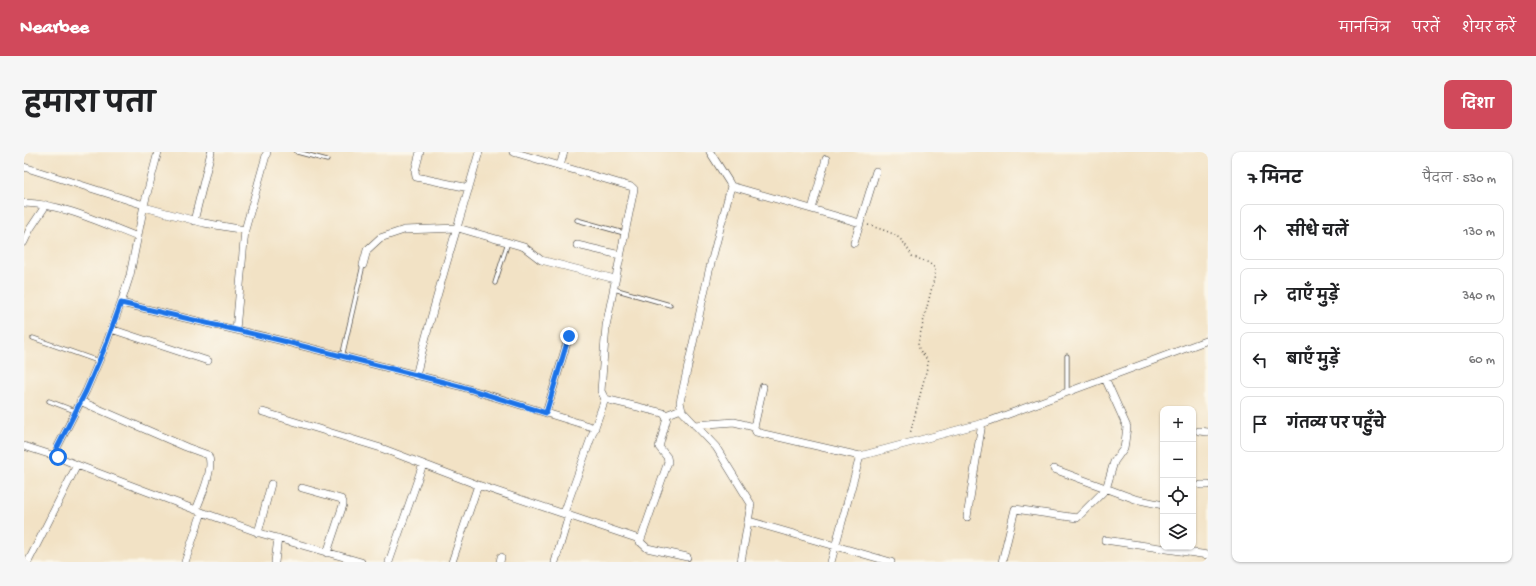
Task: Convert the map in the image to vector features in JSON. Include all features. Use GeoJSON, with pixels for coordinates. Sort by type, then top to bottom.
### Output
{"type":"FeatureCollection","features":[{"type":"Feature","properties":{"kind":"street"},"geometry":{"type":"LineString","coordinates":[[58,457],[57,448],[98,361],[121,303],[130,275],[144,206],[158,152]]}},
{"type":"Feature","properties":{"kind":"street"},"geometry":{"type":"LineString","coordinates":[[194,221],[211,152]]}},
{"type":"Feature","properties":{"kind":"street"},"geometry":{"type":"LineString","coordinates":[[236,330],[245,230],[267,152]]}},
{"type":"Feature","properties":{"kind":"street"},"geometry":{"type":"LineString","coordinates":[[420,152],[415,171],[416,177],[469,188]]}},
{"type":"Feature","properties":{"kind":"street"},"geometry":{"type":"LineString","coordinates":[[416,376],[427,329],[458,228],[479,152]]}},
{"type":"Feature","properties":{"kind":"street"},"geometry":{"type":"LineString","coordinates":[[513,152],[632,187],[634,189],[606,326],[601,391],[605,399],[613,402],[663,413],[666,415],[681,409]]}},
{"type":"Feature","properties":{"kind":"street"},"geometry":{"type":"LineString","coordinates":[[560,166],[564,152]]}},
{"type":"Feature","properties":{"kind":"street"},"geometry":{"type":"LineString","coordinates":[[710,152],[731,186],[860,223]]}},
{"type":"Feature","properties":{"kind":"street"},"geometry":{"type":"LineString","coordinates":[[812,209],[826,159]]}},
{"type":"Feature","properties":{"kind":"street"},"geometry":{"type":"LineString","coordinates":[[24,167],[194,221],[245,230]]}},
{"type":"Feature","properties":{"kind":"street"},"geometry":{"type":"LineString","coordinates":[[854,243],[876,171]]}},
{"type":"Feature","properties":{"kind":"street"},"geometry":{"type":"LineString","coordinates":[[731,186],[709,271],[680,402],[681,409],[716,447],[751,504],[741,562]]}},
{"type":"Feature","properties":{"kind":"street"},"geometry":{"type":"LineString","coordinates":[[24,203],[62,208],[138,237]]}},
{"type":"Feature","properties":{"kind":"street"},"geometry":{"type":"LineString","coordinates":[[24,242],[30,229],[46,205]]}},
{"type":"Feature","properties":{"kind":"street"},"geometry":{"type":"LineString","coordinates":[[363,265],[366,250],[380,238],[404,230],[458,228],[526,248],[541,260],[616,279]]}},
{"type":"Feature","properties":{"kind":"street"},"geometry":{"type":"LineString","coordinates":[[577,245],[620,255]]}},
{"type":"Feature","properties":{"kind":"street"},"geometry":{"type":"LineString","coordinates":[[121,303],[342,356],[459,386],[595,428]]}},
{"type":"Feature","properties":{"kind":"street"},"geometry":{"type":"LineString","coordinates":[[111,329],[208,361]]}},
{"type":"Feature","properties":{"kind":"street"},"geometry":{"type":"LineString","coordinates":[[546,413],[569,336]]}},
{"type":"Feature","properties":{"kind":"street"},"geometry":{"type":"LineString","coordinates":[[763,387],[754,427],[756,432],[860,456],[982,423],[1208,340]]}},
{"type":"Feature","properties":{"kind":"street"},"geometry":{"type":"LineString","coordinates":[[1002,562],[1015,509],[1077,518],[1106,489],[1114,462],[1124,448],[1127,430],[1105,378]]}},
{"type":"Feature","properties":{"kind":"street"},"geometry":{"type":"LineString","coordinates":[[555,562],[566,514],[605,399]]}},
{"type":"Feature","properties":{"kind":"street"},"geometry":{"type":"LineString","coordinates":[[80,401],[186,447],[208,454],[211,459],[210,469],[185,562]]}},
{"type":"Feature","properties":{"kind":"street"},"geometry":{"type":"LineString","coordinates":[[263,412],[381,448],[478,484],[636,538],[642,546],[647,548],[687,557]]}},
{"type":"Feature","properties":{"kind":"street"},"geometry":{"type":"LineString","coordinates":[[640,542],[668,462],[667,457],[659,447],[667,418],[666,415]]}},
{"type":"Feature","properties":{"kind":"street"},"geometry":{"type":"LineString","coordinates":[[695,425],[734,422],[754,427]]}},
{"type":"Feature","properties":{"kind":"street"},"geometry":{"type":"LineString","coordinates":[[967,517],[982,423]]}},
{"type":"Feature","properties":{"kind":"street"},"geometry":{"type":"LineString","coordinates":[[1199,431],[1208,432]]}},
{"type":"Feature","properties":{"kind":"street"},"geometry":{"type":"LineString","coordinates":[[24,446],[58,457],[258,532],[361,562]]}},
{"type":"Feature","properties":{"kind":"street"},"geometry":{"type":"LineString","coordinates":[[832,562],[860,456]]}},
{"type":"Feature","properties":{"kind":"street"},"geometry":{"type":"LineString","coordinates":[[389,562],[423,464]]}},
{"type":"Feature","properties":{"kind":"street"},"geometry":{"type":"LineString","coordinates":[[28,562],[76,465]]}},
{"type":"Feature","properties":{"kind":"street"},"geometry":{"type":"LineString","coordinates":[[1054,469],[1135,499],[1160,504]]}},
{"type":"Feature","properties":{"kind":"street"},"geometry":{"type":"LineString","coordinates":[[258,532],[270,484]]}},
{"type":"Feature","properties":{"kind":"street"},"geometry":{"type":"LineString","coordinates":[[452,562],[478,484]]}},
{"type":"Feature","properties":{"kind":"street"},"geometry":{"type":"LineString","coordinates":[[302,488],[341,499],[343,502],[327,553]]}},
{"type":"Feature","properties":{"kind":"street"},"geometry":{"type":"LineString","coordinates":[[749,521],[891,562]]}},
{"type":"Feature","properties":{"kind":"street"},"geometry":{"type":"LineString","coordinates":[[275,562],[278,538]]}},
{"type":"Feature","properties":{"kind":"street"},"geometry":{"type":"LineString","coordinates":[[1105,540],[1208,555]]}},
{"type":"Feature","properties":{"kind":"lane"},"geometry":{"type":"LineString","coordinates":[[297,152],[327,160]]}},
{"type":"Feature","properties":{"kind":"lane"},"geometry":{"type":"LineString","coordinates":[[577,220],[625,234]]}},
{"type":"Feature","properties":{"kind":"lane"},"geometry":{"type":"LineString","coordinates":[[495,282],[508,242]]}},
{"type":"Feature","properties":{"kind":"lane"},"geometry":{"type":"LineString","coordinates":[[342,356],[363,265]]}},
{"type":"Feature","properties":{"kind":"lane"},"geometry":{"type":"LineString","coordinates":[[614,289],[670,305]]}},
{"type":"Feature","properties":{"kind":"lane"},"geometry":{"type":"LineString","coordinates":[[33,338],[98,361]]}},
{"type":"Feature","properties":{"kind":"lane"},"geometry":{"type":"LineString","coordinates":[[1067,356],[1067,392]]}},
{"type":"Feature","properties":{"kind":"lane"},"geometry":{"type":"LineString","coordinates":[[49,401],[75,411]]}},
{"type":"Feature","properties":{"kind":"path"},"geometry":{"type":"LineString","coordinates":[[860,223],[897,236],[906,244],[912,256],[929,262],[935,268],[935,275],[918,343],[920,351],[927,359],[928,364],[907,443]]}},
{"type":"Feature","properties":{"kind":"route"},"geometry":{"type":"LineString","coordinates":[[58,457],[57,448],[86,391],[105,347],[121,303],[279,340],[459,386],[546,413],[569,336]]}}]}
